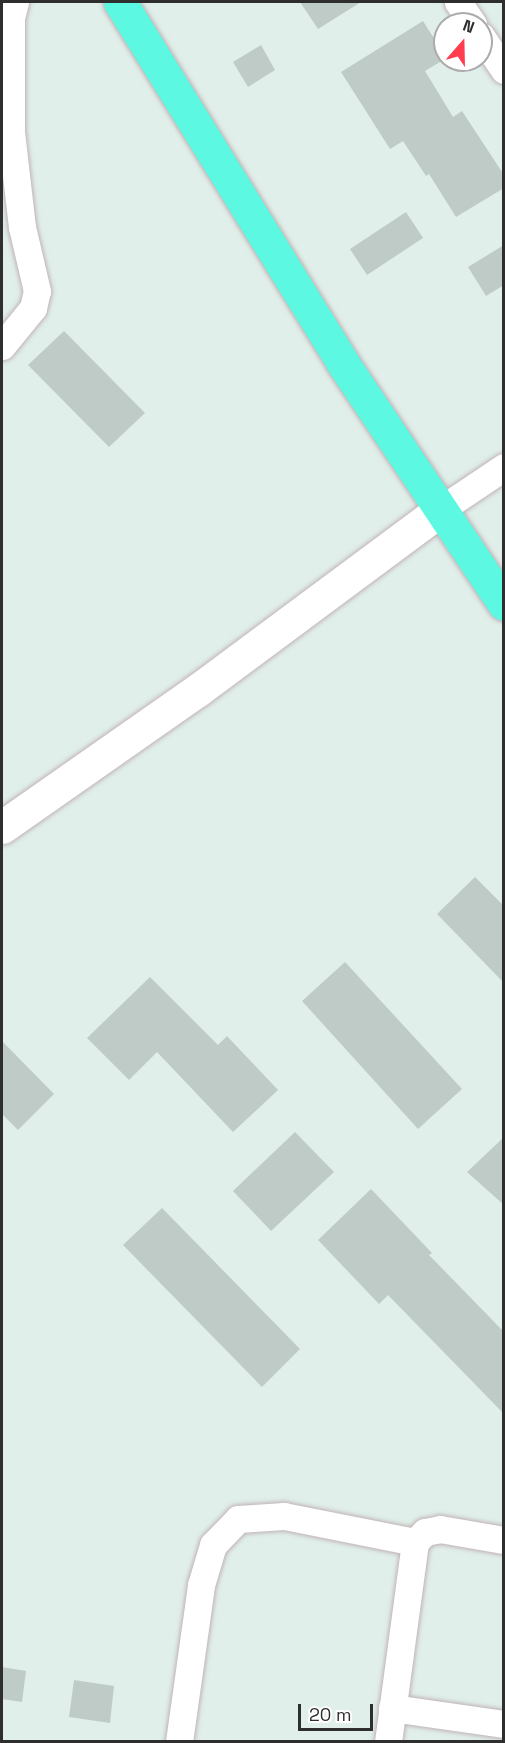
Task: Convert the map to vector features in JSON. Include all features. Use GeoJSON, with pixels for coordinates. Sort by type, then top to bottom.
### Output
{"type":"FeatureCollection","features":[{"type":"Feature","properties":{"kind":"main road"},"geometry":{"type":"LineString","coordinates":[[120,2],[342,362],[504,604]]}},
{"type":"Feature","properties":{"kind":"street"},"geometry":{"type":"LineString","coordinates":[[2,346],[33,308],[38,291],[22,227],[11,132],[11,18],[15,2]]}},
{"type":"Feature","properties":{"kind":"street"},"geometry":{"type":"LineString","coordinates":[[493,54],[504,70]]}},
{"type":"Feature","properties":{"kind":"street"},"geometry":{"type":"LineString","coordinates":[[2,827],[198,690],[440,510],[504,467]]}},
{"type":"Feature","properties":{"kind":"street"},"geometry":{"type":"LineString","coordinates":[[179,1742],[201,1585],[213,1545],[238,1519],[284,1516],[415,1542]]}},
{"type":"Feature","properties":{"kind":"street"},"geometry":{"type":"LineString","coordinates":[[388,1742],[415,1542],[425,1532],[440,1530],[504,1540]]}},
{"type":"Feature","properties":{"kind":"street"},"geometry":{"type":"LineString","coordinates":[[392,1708],[504,1724]]}},
{"type":"Feature","properties":{"kind":"building"},"geometry":{"type":"Polygon","coordinates":[[[300,2],[361,2],[318,29],[300,2]]]}},
{"type":"Feature","properties":{"kind":"building"},"geometry":{"type":"Polygon","coordinates":[[[423,21],[433,37],[433,66],[425,71],[453,117],[462,111],[504,175],[504,188],[456,217],[429,174],[426,176],[403,141],[390,149],[341,72],[423,21]]]}},
{"type":"Feature","properties":{"kind":"building"},"geometry":{"type":"Polygon","coordinates":[[[261,45],[275,70],[248,87],[233,62],[261,45]]]}},
{"type":"Feature","properties":{"kind":"building"},"geometry":{"type":"Polygon","coordinates":[[[406,212],[423,238],[367,275],[350,249],[406,212]]]}},
{"type":"Feature","properties":{"kind":"building"},"geometry":{"type":"Polygon","coordinates":[[[504,245],[504,285],[486,296],[468,267],[504,245]]]}},
{"type":"Feature","properties":{"kind":"building"},"geometry":{"type":"Polygon","coordinates":[[[64,331],[145,413],[109,447],[28,365],[64,331]]]}},
{"type":"Feature","properties":{"kind":"building"},"geometry":{"type":"Polygon","coordinates":[[[475,877],[504,906],[504,983],[437,914],[475,877]]]}},
{"type":"Feature","properties":{"kind":"building"},"geometry":{"type":"Polygon","coordinates":[[[345,962],[462,1089],[418,1129],[302,1001],[345,962]]]}},
{"type":"Feature","properties":{"kind":"building"},"geometry":{"type":"Polygon","coordinates":[[[150,977],[218,1045],[227,1036],[278,1090],[233,1132],[157,1052],[129,1080],[87,1038],[150,977]]]}},
{"type":"Feature","properties":{"kind":"building"},"geometry":{"type":"Polygon","coordinates":[[[2,1041],[54,1094],[18,1130],[2,1114],[2,1041]]]}},
{"type":"Feature","properties":{"kind":"building"},"geometry":{"type":"Polygon","coordinates":[[[295,1132],[334,1172],[271,1231],[233,1191],[295,1132]]]}},
{"type":"Feature","properties":{"kind":"building"},"geometry":{"type":"Polygon","coordinates":[[[504,1137],[504,1205],[467,1172],[504,1137]]]}},
{"type":"Feature","properties":{"kind":"building"},"geometry":{"type":"Polygon","coordinates":[[[371,1189],[432,1253],[429,1255],[504,1332],[504,1414],[388,1295],[379,1304],[318,1240],[371,1189]]]}},
{"type":"Feature","properties":{"kind":"building"},"geometry":{"type":"Polygon","coordinates":[[[162,1208],[300,1349],[262,1387],[123,1245],[162,1208]]]}},
{"type":"Feature","properties":{"kind":"building"},"geometry":{"type":"Polygon","coordinates":[[[2,1667],[26,1671],[22,1702],[2,1699],[2,1667]]]}},
{"type":"Feature","properties":{"kind":"building"},"geometry":{"type":"Polygon","coordinates":[[[74,1680],[114,1686],[110,1723],[69,1717],[74,1680]]]}}]}
